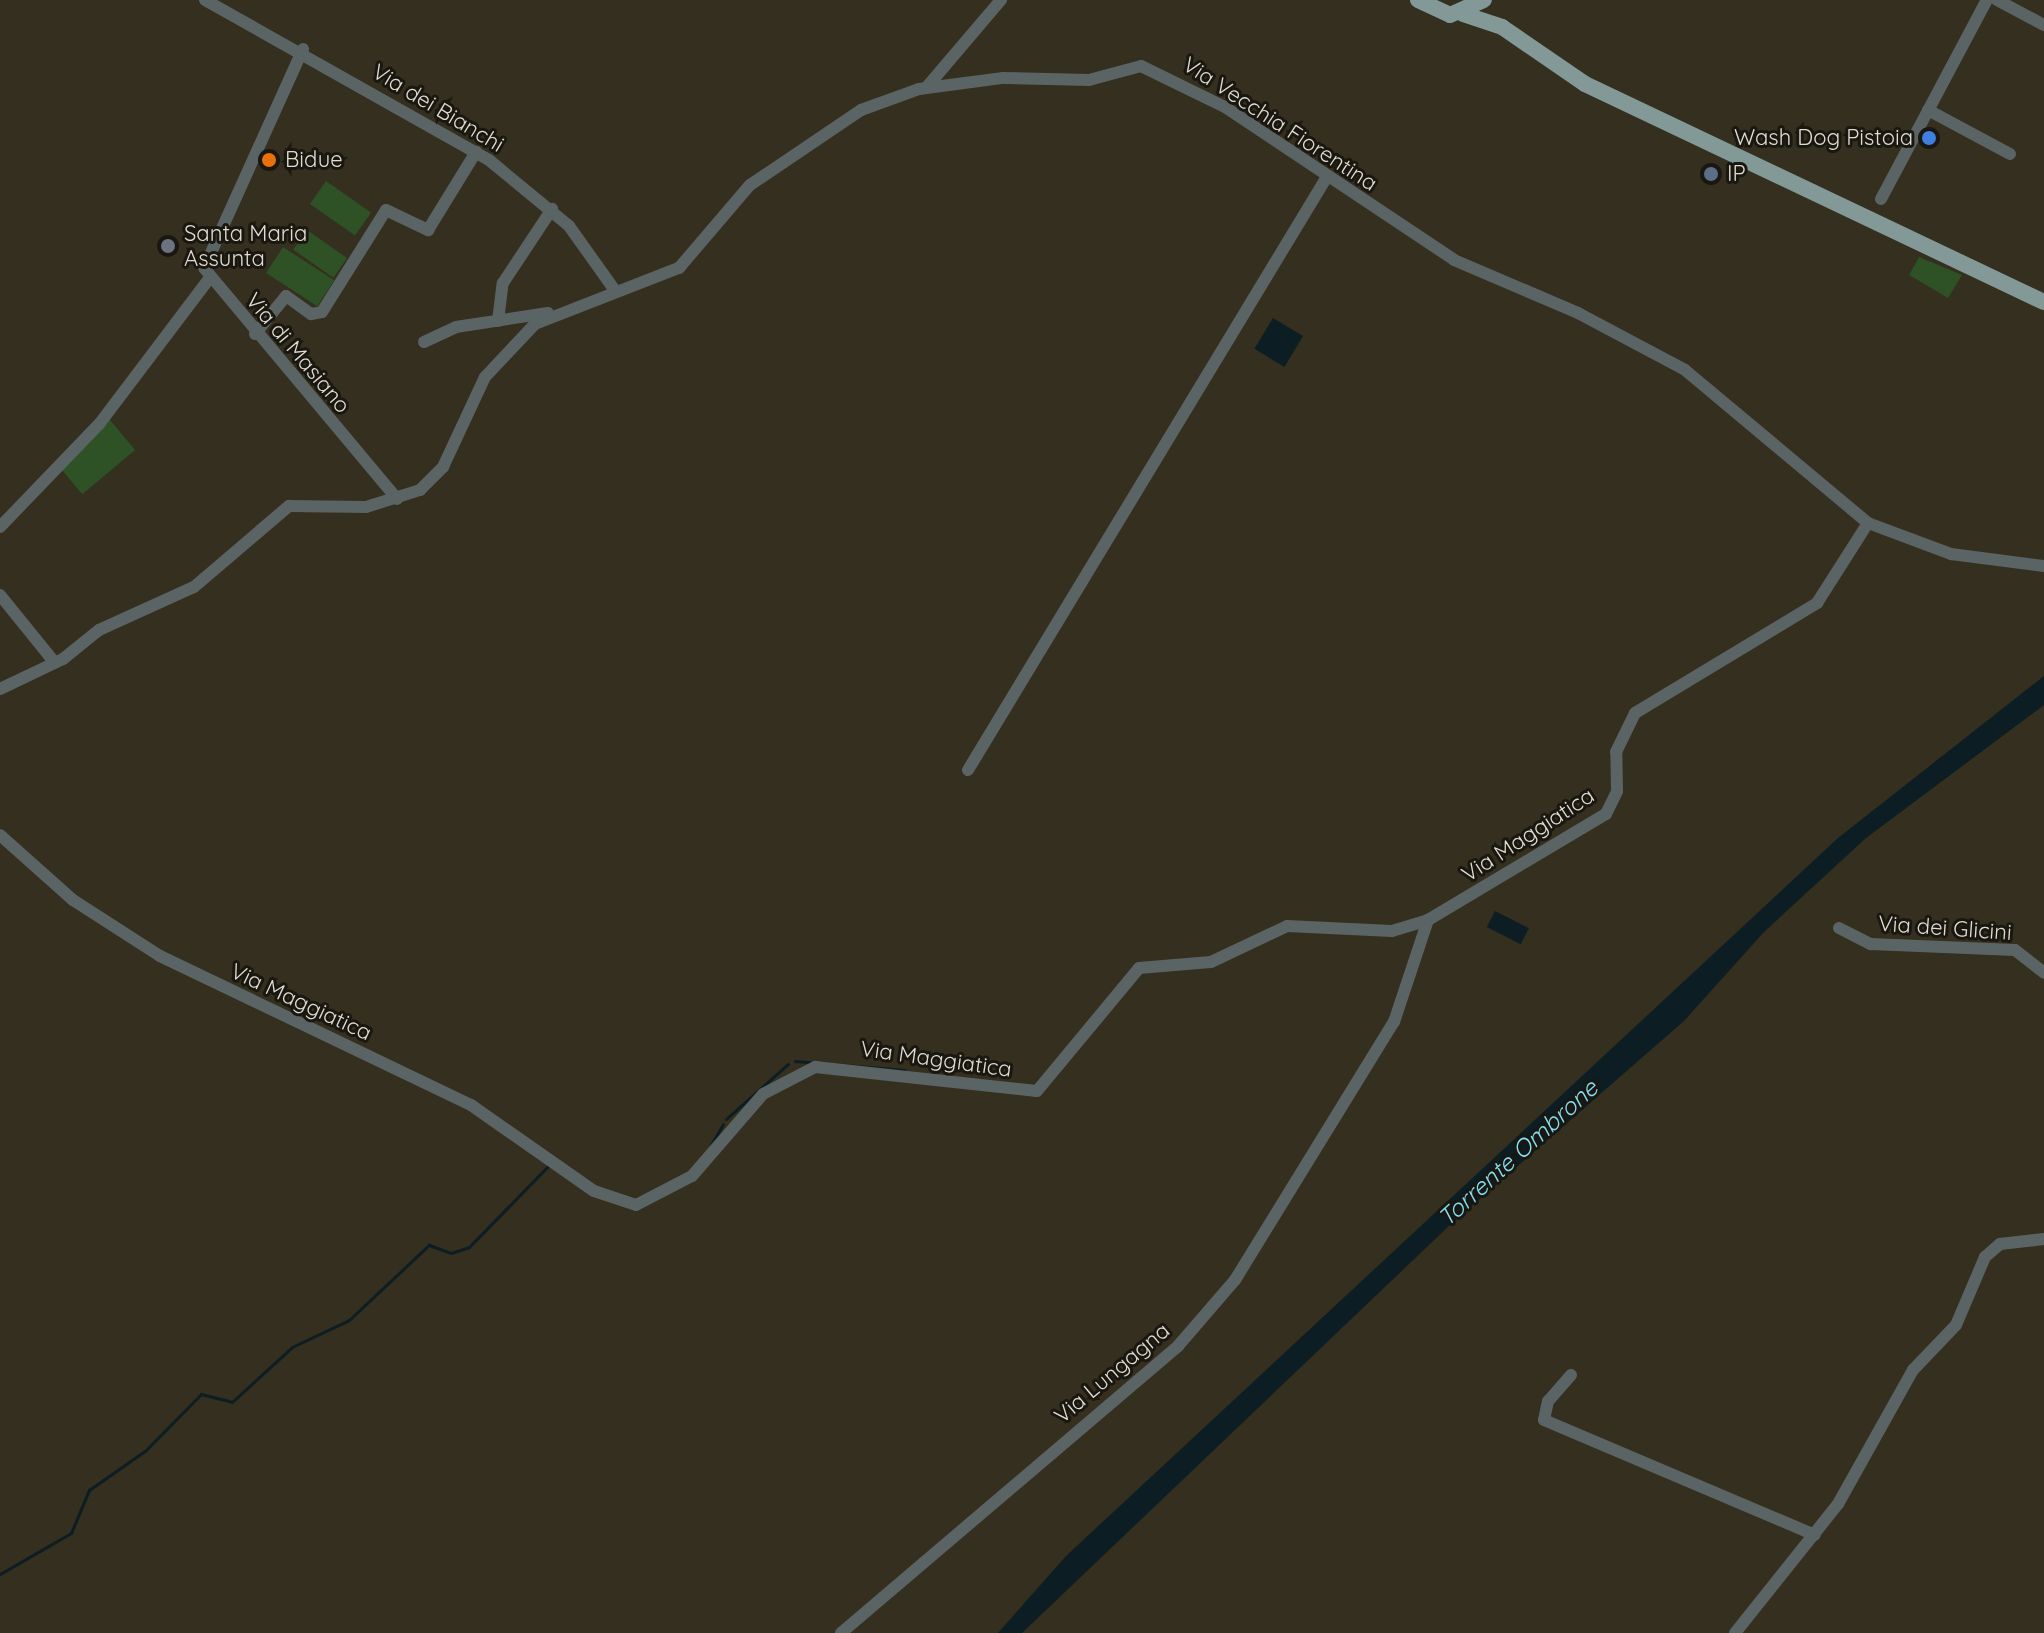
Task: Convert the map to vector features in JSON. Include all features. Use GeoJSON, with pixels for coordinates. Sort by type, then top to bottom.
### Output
{"type":"FeatureCollection","features":[{"type":"Feature","properties":{"kind":"main road"},"geometry":{"type":"LineString","coordinates":[[1418,0],[1437,13],[1463,14],[1513,34],[1585,84],[2044,302]]}},
{"type":"Feature","properties":{"kind":"main road"},"geometry":{"type":"LineString","coordinates":[[1463,14],[1484,0]]}},
{"type":"Feature","properties":{"kind":"main road"},"geometry":{"type":"LineString","coordinates":[[1494,0],[1513,34]]}},
{"type":"Feature","properties":{"kind":"street","name":"Via dei Bianchi"},"geometry":{"type":"LineString","coordinates":[[205,0],[303,49],[476,152],[552,209],[616,292]]}},
{"type":"Feature","properties":{"kind":"street"},"geometry":{"type":"LineString","coordinates":[[926,88],[1001,0]]}},
{"type":"Feature","properties":{"kind":"street"},"geometry":{"type":"LineString","coordinates":[[1881,199],[1987,0]]}},
{"type":"Feature","properties":{"kind":"street"},"geometry":{"type":"LineString","coordinates":[[1997,0],[2044,25]]}},
{"type":"Feature","properties":{"kind":"street"},"geometry":{"type":"LineString","coordinates":[[0,527],[100,423],[209,279],[207,254],[240,201],[303,49]]}},
{"type":"Feature","properties":{"kind":"street","name":"Via Vecchia Fiorentina"},"geometry":{"type":"LineString","coordinates":[[0,689],[55,663],[99,630],[194,587],[289,506],[313,501],[360,508],[397,499],[439,474],[485,377],[550,313],[616,292],[690,259],[741,193],[832,128],[883,100],[926,88],[1003,78],[1089,80],[1150,66],[1225,107],[1325,180],[1454,260],[1578,313],[1685,370],[1868,523],[1951,554],[2044,566]]}},
{"type":"Feature","properties":{"kind":"street"},"geometry":{"type":"LineString","coordinates":[[1928,110],[2010,154]]}},
{"type":"Feature","properties":{"kind":"street"},"geometry":{"type":"LineString","coordinates":[[255,334],[286,296],[311,314],[322,312],[386,210],[428,230],[476,152]]}},
{"type":"Feature","properties":{"kind":"street"},"geometry":{"type":"LineString","coordinates":[[968,770],[1325,180]]}},
{"type":"Feature","properties":{"kind":"street"},"geometry":{"type":"LineString","coordinates":[[498,321],[499,301],[552,209]]}},
{"type":"Feature","properties":{"kind":"street","name":"Via di Masiano"},"geometry":{"type":"LineString","coordinates":[[209,279],[397,499]]}},
{"type":"Feature","properties":{"kind":"street"},"geometry":{"type":"LineString","coordinates":[[499,301],[523,317]]}},
{"type":"Feature","properties":{"kind":"street"},"geometry":{"type":"LineString","coordinates":[[424,342],[450,329],[550,313]]}},
{"type":"Feature","properties":{"kind":"street","name":"Via Maggiatica"},"geometry":{"type":"LineString","coordinates":[[0,835],[73,900],[160,956],[471,1105],[594,1191],[636,1205],[692,1176],[763,1094],[815,1067],[1037,1091],[1139,968],[1211,962],[1287,926],[1392,931],[1428,920],[1606,814],[1617,791],[1616,752],[1635,713],[1817,603],[1868,523]]}},
{"type":"Feature","properties":{"kind":"street"},"geometry":{"type":"LineString","coordinates":[[0,595],[55,663]]}},
{"type":"Feature","properties":{"kind":"street","name":"Via Lungagna"},"geometry":{"type":"LineString","coordinates":[[841,1633],[1178,1346],[1235,1280],[1394,1022],[1428,920]]}},
{"type":"Feature","properties":{"kind":"street","name":"Via dei Glicini"},"geometry":{"type":"LineString","coordinates":[[1839,928],[1871,944],[2015,950],[2044,973]]}},
{"type":"Feature","properties":{"kind":"street"},"geometry":{"type":"LineString","coordinates":[[1735,1633],[1815,1535],[1913,1370],[1956,1325],[1985,1257],[2000,1244],[2044,1239]]}},
{"type":"Feature","properties":{"kind":"street"},"geometry":{"type":"LineString","coordinates":[[1571,1375],[1548,1401],[1544,1420],[1815,1535]]}},
{"type":"Feature","properties":{"kind":"green space"},"geometry":{"type":"Polygon","coordinates":[[[326,181],[371,213],[355,235],[310,204],[326,181]]]}},
{"type":"Feature","properties":{"kind":"green space"},"geometry":{"type":"Polygon","coordinates":[[[307,230],[347,258],[333,278],[293,250],[307,230]]]}},
{"type":"Feature","properties":{"kind":"green space"},"geometry":{"type":"Polygon","coordinates":[[[283,247],[334,280],[317,306],[266,273],[283,247]]]}},
{"type":"Feature","properties":{"kind":"green space"},"geometry":{"type":"Polygon","coordinates":[[[1919,257],[1962,275],[1948,298],[1909,275],[1919,257]]]}},
{"type":"Feature","properties":{"kind":"green space"},"geometry":{"type":"Polygon","coordinates":[[[110,420],[135,450],[82,494],[57,464],[110,420]]]}},
{"type":"Feature","properties":{"kind":"water"},"geometry":{"type":"Polygon","coordinates":[[[1273,318],[1303,336],[1284,367],[1254,349],[1273,318]]]}},
{"type":"Feature","properties":{"kind":"water","name":"Torrente Ombrone"},"geometry":{"type":"Polygon","coordinates":[[[2044,676],[2044,705],[1866,838],[1764,932],[1684,1021],[1451,1224],[1022,1633],[998,1633],[1066,1556],[1838,838],[2044,676]]]}},
{"type":"Feature","properties":{"kind":"water"},"geometry":{"type":"Polygon","coordinates":[[[1495,911],[1529,928],[1521,944],[1487,927],[1495,911]]]}},
{"type":"Feature","properties":{"kind":"waterway"},"geometry":{"type":"LineString","coordinates":[[795,1061],[905,1070]]}},
{"type":"Feature","properties":{"kind":"waterway"},"geometry":{"type":"LineString","coordinates":[[726,1119],[788,1064]]}},
{"type":"Feature","properties":{"kind":"waterway"},"geometry":{"type":"LineString","coordinates":[[711,1145],[723,1124]]}},
{"type":"Feature","properties":{"kind":"waterway"},"geometry":{"type":"LineString","coordinates":[[0,1574],[71,1533],[89,1490],[145,1451],[201,1394],[232,1402],[292,1347],[349,1320],[429,1245],[451,1253],[469,1247],[550,1164]]}},
{"type":"Feature","properties":{"kind":"place","name":"Wash Dog Pistoia"},"geometry":{"type":"Point","coordinates":[1929,138]}},
{"type":"Feature","properties":{"kind":"place","name":"Bidue"},"geometry":{"type":"Point","coordinates":[269,160]}},
{"type":"Feature","properties":{"kind":"place","name":"IP"},"geometry":{"type":"Point","coordinates":[1711,174]}},
{"type":"Feature","properties":{"kind":"place","name":"Santa Maria Assunta"},"geometry":{"type":"Point","coordinates":[168,246]}}]}
